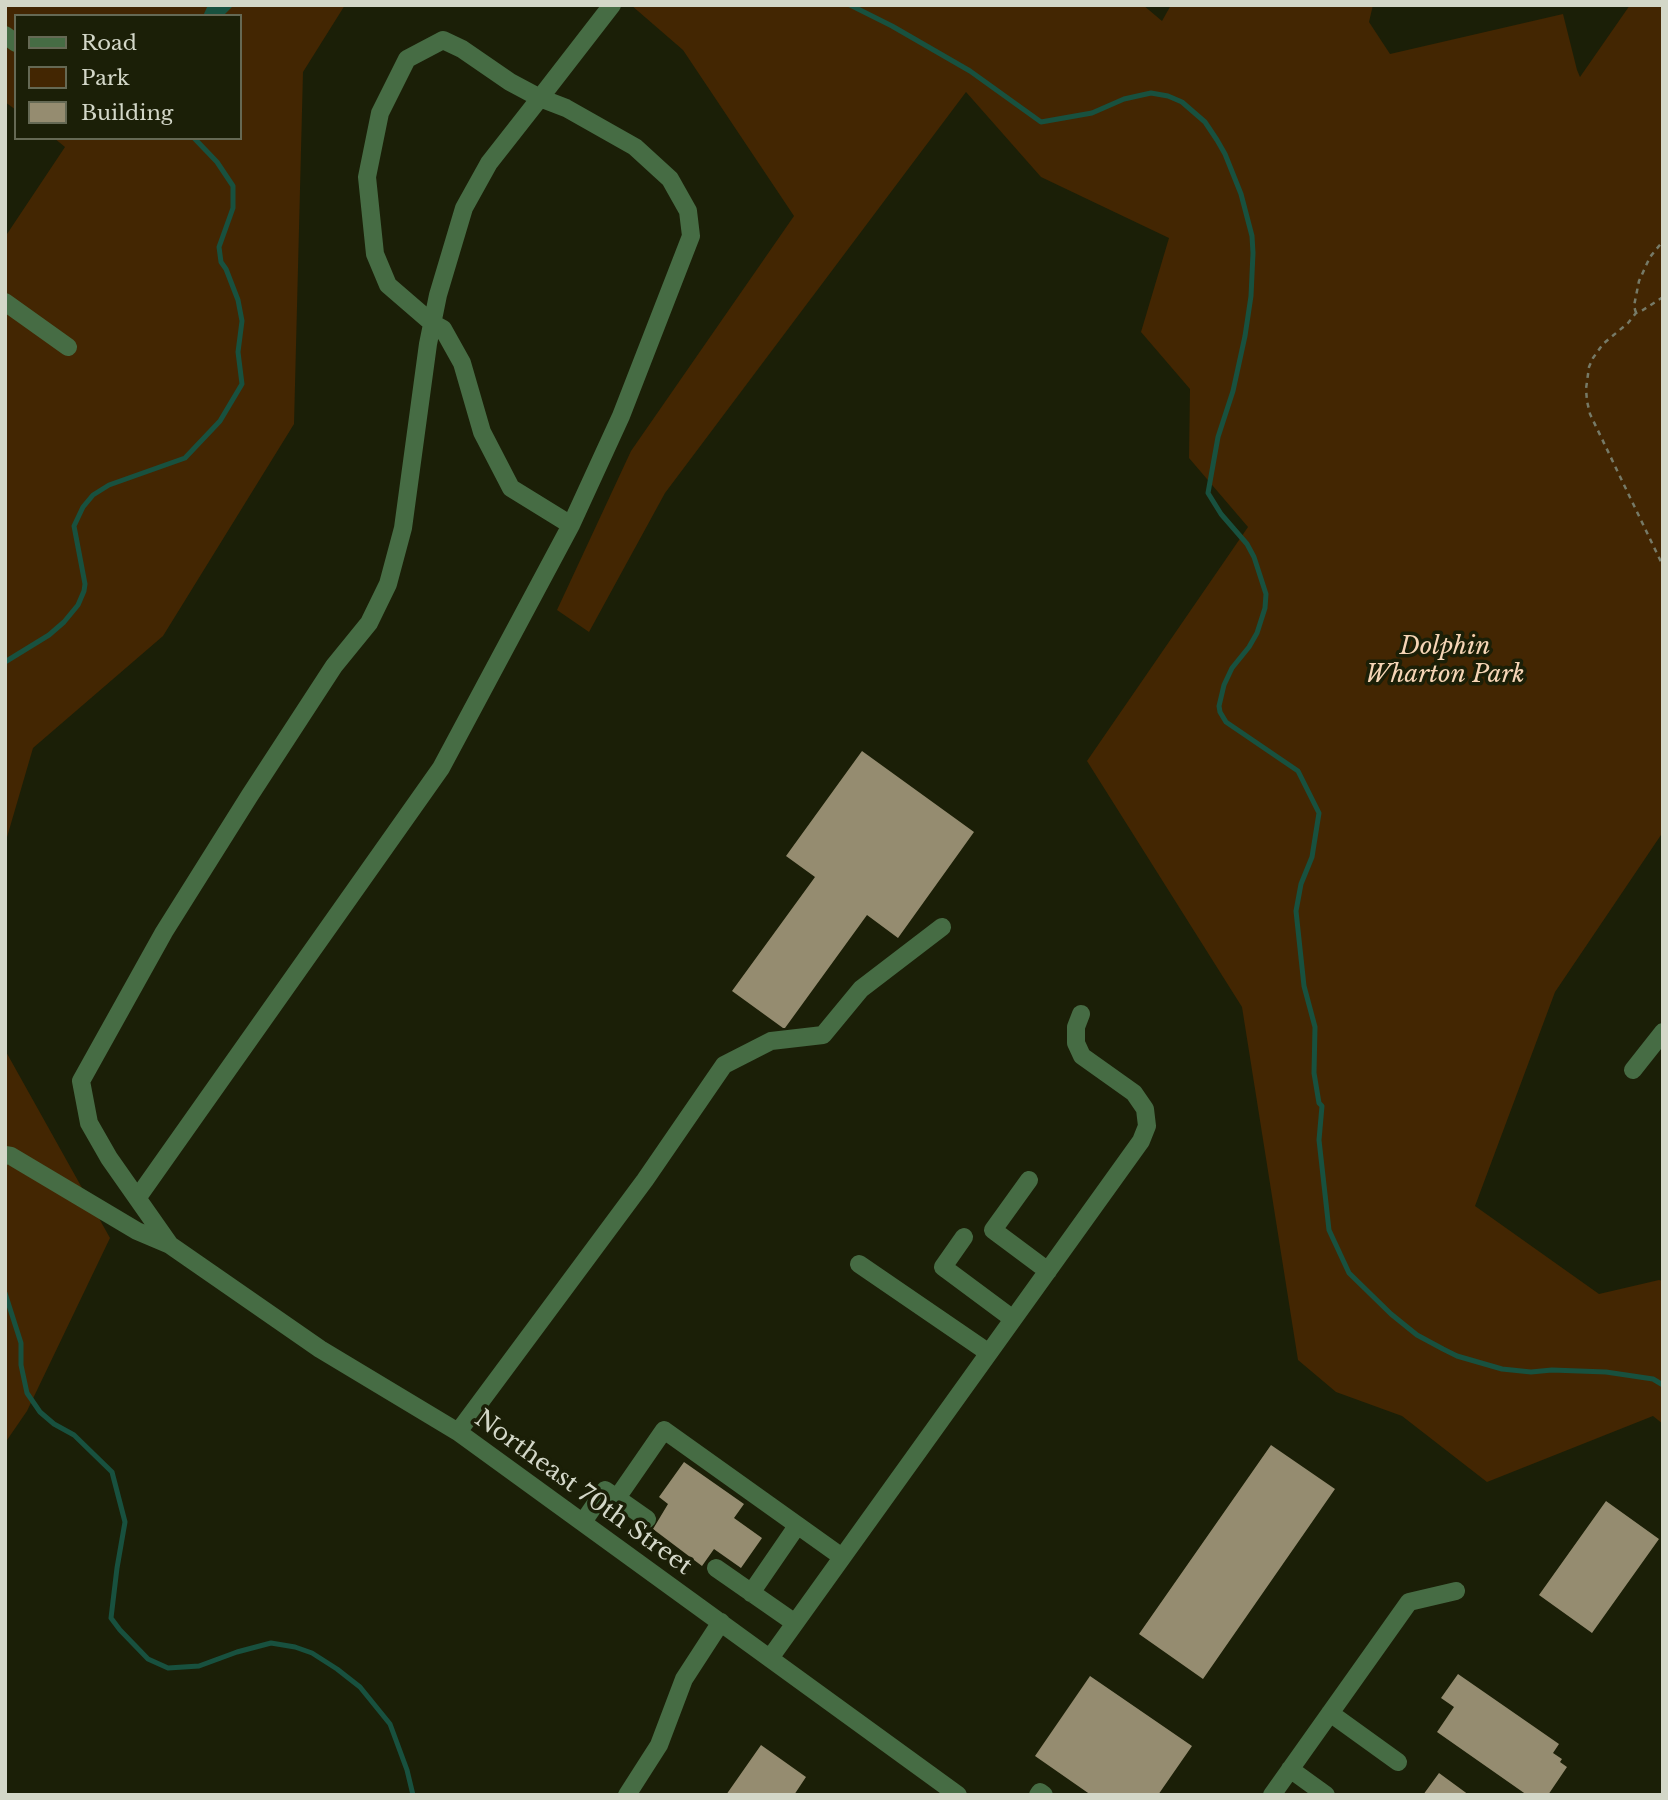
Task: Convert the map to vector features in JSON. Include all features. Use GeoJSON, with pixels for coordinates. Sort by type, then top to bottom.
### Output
{"type":"FeatureCollection","features":[{"type":"Feature","properties":{"kind":"street"},"geometry":{"type":"LineString","coordinates":[[170,1245],[108,1158],[89,1123],[81,1081],[164,932],[250,795],[334,666],[369,623],[388,584],[403,528],[421,384],[432,323],[464,208],[489,163],[612,5]]}},
{"type":"Feature","properties":{"kind":"street"},"geometry":{"type":"LineString","coordinates":[[138,1197],[441,768],[571,525],[621,416],[691,236],[688,211],[670,179],[635,147],[566,108],[510,82],[462,49],[443,40],[407,59],[380,113],[367,177],[375,254],[388,285],[432,323],[443,329],[462,363],[482,432],[511,488],[571,525]]}},
{"type":"Feature","properties":{"kind":"street"},"geometry":{"type":"LineString","coordinates":[[5,302],[68,347]]}},
{"type":"Feature","properties":{"kind":"street"},"geometry":{"type":"LineString","coordinates":[[458,1432],[645,1180],[724,1065],[771,1041],[823,1035],[861,989],[942,927]]}},
{"type":"Feature","properties":{"kind":"street"},"geometry":{"type":"LineString","coordinates":[[770,1658],[1142,1141],[1147,1126],[1146,1109],[1134,1093],[1082,1056],[1076,1043],[1076,1027],[1081,1014]]}},
{"type":"Feature","properties":{"kind":"street"},"geometry":{"type":"LineString","coordinates":[[1633,1070],[1663,1032]]}},
{"type":"Feature","properties":{"kind":"street"},"geometry":{"type":"LineString","coordinates":[[5,1155],[11,1156],[137,1231],[170,1245]]}},
{"type":"Feature","properties":{"kind":"street"},"geometry":{"type":"LineString","coordinates":[[1030,1180],[993,1230],[1048,1271]]}},
{"type":"Feature","properties":{"kind":"street"},"geometry":{"type":"LineString","coordinates":[[964,1237],[943,1267],[1013,1318]]}},
{"type":"Feature","properties":{"kind":"street","name":"Northeast 70th Street"},"geometry":{"type":"LineString","coordinates":[[170,1245],[320,1349],[458,1432],[958,1795]]}},
{"type":"Feature","properties":{"kind":"street"},"geometry":{"type":"LineString","coordinates":[[859,1264],[989,1353]]}},
{"type":"Feature","properties":{"kind":"street"},"geometry":{"type":"LineString","coordinates":[[617,1498],[664,1430],[842,1557]]}},
{"type":"Feature","properties":{"kind":"street"},"geometry":{"type":"LineString","coordinates":[[583,1522],[605,1490],[647,1519]]}},
{"type":"Feature","properties":{"kind":"street"},"geometry":{"type":"LineString","coordinates":[[751,1592],[797,1527]]}},
{"type":"Feature","properties":{"kind":"street"},"geometry":{"type":"LineString","coordinates":[[716,1568],[795,1623]]}},
{"type":"Feature","properties":{"kind":"street"},"geometry":{"type":"LineString","coordinates":[[1272,1795],[1409,1602],[1456,1591]]}},
{"type":"Feature","properties":{"kind":"street"},"geometry":{"type":"LineString","coordinates":[[627,1795],[659,1745],[684,1679],[721,1622]]}},
{"type":"Feature","properties":{"kind":"street"},"geometry":{"type":"LineString","coordinates":[[1330,1713],[1398,1762]]}},
{"type":"Feature","properties":{"kind":"street"},"geometry":{"type":"LineString","coordinates":[[1290,1769],[1326,1795]]}},
{"type":"Feature","properties":{"kind":"street"},"geometry":{"type":"LineString","coordinates":[[1038,1795],[1040,1792],[1044,1795]]}},
{"type":"Feature","properties":{"kind":"path"},"geometry":{"type":"LineString","coordinates":[[1636,313],[1634,306],[1639,281],[1650,257],[1663,241]]}},
{"type":"Feature","properties":{"kind":"path"},"geometry":{"type":"LineString","coordinates":[[1663,297],[1636,313],[1603,344],[1593,358],[1587,377],[1590,414],[1663,566]]}},
{"type":"Feature","properties":{"kind":"green space"},"geometry":{"type":"Polygon","coordinates":[[[5,5],[345,5],[303,72],[294,424],[163,636],[33,748],[5,844],[5,237],[65,147],[56,140],[242,140],[242,14],[14,14],[14,109],[5,102],[5,5]]]}},
{"type":"Feature","properties":{"kind":"green space","name":"Dolphin Wharton Park"},"geometry":{"type":"Polygon","coordinates":[[[631,5],[1143,5],[1162,21],[1171,5],[1373,5],[1369,22],[1390,54],[1563,14],[1580,77],[1630,5],[1663,5],[1663,832],[1555,992],[1475,1206],[1599,1294],[1663,1281],[1663,1424],[1653,1416],[1487,1482],[1402,1416],[1336,1392],[1298,1360],[1242,1007],[1087,761],[1248,527],[1189,458],[1190,389],[1141,332],[1169,238],[1041,177],[966,92],[665,493],[589,632],[557,610],[631,451],[794,216],[683,50],[631,5]]]}},
{"type":"Feature","properties":{"kind":"green space"},"geometry":{"type":"Polygon","coordinates":[[[5,1050],[110,1238],[27,1411],[5,1443],[5,1050]]]}},
{"type":"Feature","properties":{"kind":"shaded area"},"geometry":{"type":"Polygon","coordinates":[[[208,5],[234,5],[225,14],[204,14],[208,5]]]}},
{"type":"Feature","properties":{"kind":"building"},"geometry":{"type":"Polygon","coordinates":[[[862,751],[974,832],[898,938],[867,915],[783,1028],[732,991],[815,877],[786,856],[862,751]]]}},
{"type":"Feature","properties":{"kind":"building"},"geometry":{"type":"Polygon","coordinates":[[[1271,1445],[1335,1489],[1203,1679],[1139,1634],[1271,1445]]]}},
{"type":"Feature","properties":{"kind":"building"},"geometry":{"type":"Polygon","coordinates":[[[684,1462],[744,1504],[734,1518],[762,1538],[741,1568],[714,1549],[702,1566],[653,1529],[668,1504],[659,1497],[684,1462]]]}},
{"type":"Feature","properties":{"kind":"building"},"geometry":{"type":"Polygon","coordinates":[[[1606,1501],[1659,1539],[1592,1633],[1539,1595],[1606,1501]]]}},
{"type":"Feature","properties":{"kind":"building"},"geometry":{"type":"Polygon","coordinates":[[[1458,1674],[1559,1744],[1553,1753],[1562,1759],[1560,1762],[1567,1767],[1548,1795],[1527,1795],[1437,1732],[1454,1707],[1441,1698],[1458,1674]]]}},
{"type":"Feature","properties":{"kind":"building"},"geometry":{"type":"Polygon","coordinates":[[[1090,1676],[1192,1746],[1158,1795],[1091,1795],[1035,1756],[1090,1676]]]}},
{"type":"Feature","properties":{"kind":"building"},"geometry":{"type":"Polygon","coordinates":[[[761,1745],[806,1777],[794,1795],[726,1795],[761,1745]]]}},
{"type":"Feature","properties":{"kind":"building"},"geometry":{"type":"Polygon","coordinates":[[[1439,1773],[1469,1795],[1423,1795],[1439,1773]]]}},
{"type":"Feature","properties":{"kind":"waterway"},"geometry":{"type":"LineString","coordinates":[[850,5],[970,71],[1041,122],[1092,113],[1124,99],[1151,93],[1182,102],[1205,122],[1217,140],[1241,194],[1252,236],[1253,253],[1251,296],[1245,336],[1233,391],[1218,437],[1208,493],[1221,514],[1247,544],[1266,594],[1265,608],[1257,633],[1232,668],[1219,706],[1226,722],[1298,771],[1319,813],[1312,857],[1301,884],[1296,911],[1304,986],[1315,1027],[1314,1073],[1319,1103],[1322,1106],[1319,1140],[1329,1230],[1349,1273],[1417,1335],[1457,1356],[1502,1369],[1531,1372],[1606,1372],[1653,1379],[1663,1385]]}},
{"type":"Feature","properties":{"kind":"waterway"},"geometry":{"type":"LineString","coordinates":[[5,662],[49,635],[78,605],[85,584],[74,526],[83,507],[93,495],[109,485],[185,458],[220,421],[242,384],[238,352],[242,321],[238,300],[221,262],[219,247],[233,208],[233,186],[217,162],[196,140]]}},
{"type":"Feature","properties":{"kind":"waterway"},"geometry":{"type":"LineString","coordinates":[[5,1293],[21,1343],[21,1365],[27,1393],[40,1412],[74,1435],[112,1472],[125,1522],[111,1618],[120,1630],[148,1659],[168,1668],[199,1666],[271,1643],[312,1653],[360,1687],[390,1724],[413,1795]]}}]}
